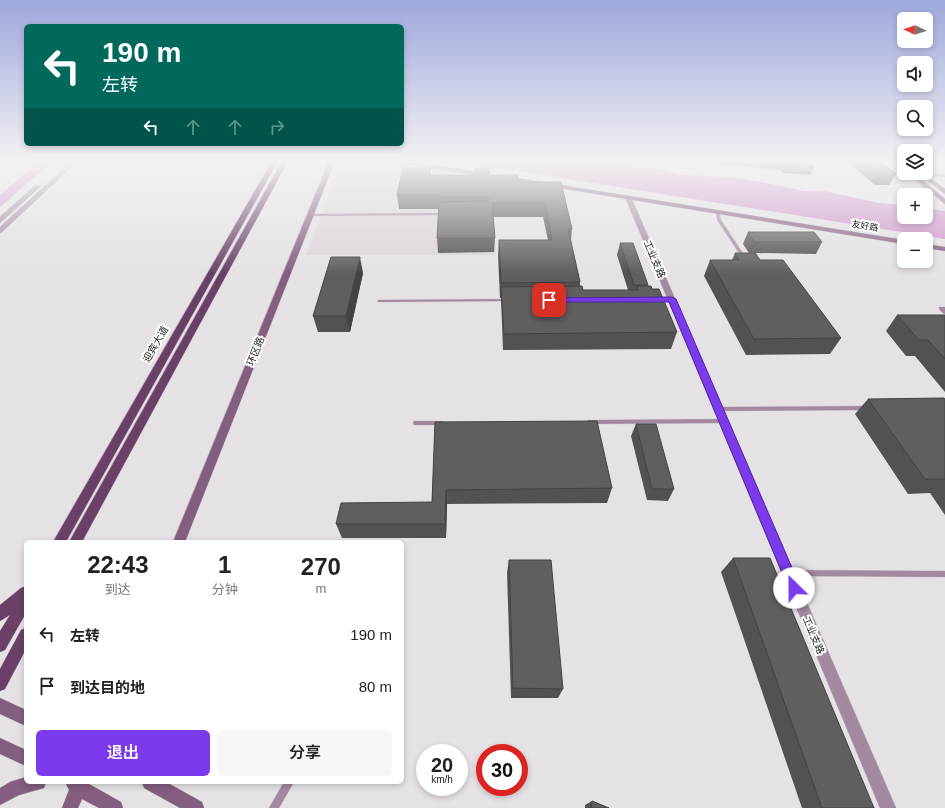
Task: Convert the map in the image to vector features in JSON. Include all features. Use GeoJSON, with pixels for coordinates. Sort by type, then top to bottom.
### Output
{"type":"FeatureCollection","features":[{"type":"Feature","properties":{"kind":"main road","name":"迎宾大道"},"geometry":{"type":"LineString","coordinates":[[60,540],[254,199]]}},
{"type":"Feature","properties":{"kind":"main road"},"geometry":{"type":"LineString","coordinates":[[76,540],[264,199]]}},
{"type":"Feature","properties":{"kind":"main road"},"geometry":{"type":"LineString","coordinates":[[0,614],[24,595]]}},
{"type":"Feature","properties":{"kind":"main road"},"geometry":{"type":"LineString","coordinates":[[0,645],[24,603]]}},
{"type":"Feature","properties":{"kind":"main road"},"geometry":{"type":"LineString","coordinates":[[0,684],[24,638]]}},
{"type":"Feature","properties":{"kind":"street"},"geometry":{"type":"LineString","coordinates":[[0,221],[25,199]]}},
{"type":"Feature","properties":{"kind":"street"},"geometry":{"type":"LineString","coordinates":[[1,230],[35,199]]}},
{"type":"Feature","properties":{"kind":"street","name":"环区路"},"geometry":{"type":"LineString","coordinates":[[180,540],[317,199]]}},
{"type":"Feature","properties":{"kind":"street","name":"工业支路"},"geometry":{"type":"LineString","coordinates":[[629,199],[888,808]]}},
{"type":"Feature","properties":{"kind":"street","name":"友好路"},"geometry":{"type":"LineString","coordinates":[[644,199],[897,241]]}},
{"type":"Feature","properties":{"kind":"street"},"geometry":{"type":"LineString","coordinates":[[933,247],[945,249]]}},
{"type":"Feature","properties":{"kind":"street"},"geometry":{"type":"LineString","coordinates":[[0,706],[24,717]]}},
{"type":"Feature","properties":{"kind":"street"},"geometry":{"type":"LineString","coordinates":[[0,746],[24,757]]}},
{"type":"Feature","properties":{"kind":"street"},"geometry":{"type":"LineString","coordinates":[[0,797],[16,788],[31,784]]}},
{"type":"Feature","properties":{"kind":"street"},"geometry":{"type":"LineString","coordinates":[[70,808],[77,784],[115,808]]}},
{"type":"Feature","properties":{"kind":"street"},"geometry":{"type":"LineString","coordinates":[[154,784],[196,808]]}},
{"type":"Feature","properties":{"kind":"lane"},"geometry":{"type":"LineString","coordinates":[[717,211],[719,220],[748,265]]}},
{"type":"Feature","properties":{"kind":"lane"},"geometry":{"type":"LineString","coordinates":[[310,215],[453,214]]}},
{"type":"Feature","properties":{"kind":"lane"},"geometry":{"type":"LineString","coordinates":[[648,299],[672,299]]}},
{"type":"Feature","properties":{"kind":"lane"},"geometry":{"type":"LineString","coordinates":[[380,300],[514,300]]}},
{"type":"Feature","properties":{"kind":"lane"},"geometry":{"type":"LineString","coordinates":[[945,308],[941,308],[945,313]]}},
{"type":"Feature","properties":{"kind":"lane"},"geometry":{"type":"LineString","coordinates":[[718,409],[877,408]]}},
{"type":"Feature","properties":{"kind":"lane"},"geometry":{"type":"LineString","coordinates":[[582,422],[724,421]]}},
{"type":"Feature","properties":{"kind":"lane"},"geometry":{"type":"LineString","coordinates":[[416,423],[447,423]]}},
{"type":"Feature","properties":{"kind":"lane"},"geometry":{"type":"LineString","coordinates":[[788,573],[945,574]]}},
{"type":"Feature","properties":{"kind":"lane"},"geometry":{"type":"LineString","coordinates":[[274,808],[288,784]]}},
{"type":"Feature","properties":{"kind":"shaded area"},"geometry":{"type":"Polygon","coordinates":[[[0,199],[10,199],[0,207],[0,199]]]}},
{"type":"Feature","properties":{"kind":"shaded area"},"geometry":{"type":"Polygon","coordinates":[[[328,199],[493,199],[496,255],[306,255],[328,199]]]}},
{"type":"Feature","properties":{"kind":"shaded area"},"geometry":{"type":"Polygon","coordinates":[[[692,199],[859,199],[879,203],[897,204],[897,224],[933,224],[933,209],[945,211],[945,239],[933,237],[933,232],[901,232],[692,199]]]}},
{"type":"Feature","properties":{"kind":"building"},"geometry":{"type":"Polygon","coordinates":[[[489,199],[565,199],[572,229],[568,229],[580,282],[501,283],[499,240],[552,240],[545,203],[492,203],[495,238],[437,238],[439,202],[486,201],[489,199]]]}},
{"type":"Feature","properties":{"kind":"building"},"geometry":{"type":"Polygon","coordinates":[[[748,232],[814,232],[822,242],[754,242],[748,232]]]}},
{"type":"Feature","properties":{"kind":"building"},"geometry":{"type":"Polygon","coordinates":[[[620,243],[633,243],[648,285],[634,285],[620,243]]]}},
{"type":"Feature","properties":{"kind":"building"},"geometry":{"type":"Polygon","coordinates":[[[735,253],[755,253],[760,260],[783,260],[841,338],[754,339],[710,260],[739,260],[735,253]]]}},
{"type":"Feature","properties":{"kind":"building"},"geometry":{"type":"Polygon","coordinates":[[[331,257],[360,257],[346,316],[313,316],[331,257]]]}},
{"type":"Feature","properties":{"kind":"building"},"geometry":{"type":"Polygon","coordinates":[[[582,286],[583,290],[638,290],[637,286],[651,286],[652,289],[659,289],[677,332],[504,334],[501,287],[582,286]]]}},
{"type":"Feature","properties":{"kind":"building"},"geometry":{"type":"Polygon","coordinates":[[[897,315],[945,315],[945,359],[928,340],[919,340],[897,315]]]}},
{"type":"Feature","properties":{"kind":"building"},"geometry":{"type":"Polygon","coordinates":[[[944,398],[945,479],[925,479],[868,399],[944,398]]]}},
{"type":"Feature","properties":{"kind":"building"},"geometry":{"type":"Polygon","coordinates":[[[597,421],[612,488],[446,490],[445,524],[336,524],[341,503],[432,502],[435,422],[597,421]]]}},
{"type":"Feature","properties":{"kind":"building"},"geometry":{"type":"Polygon","coordinates":[[[636,424],[656,424],[674,489],[652,489],[636,424]]]}},
{"type":"Feature","properties":{"kind":"building"},"geometry":{"type":"Polygon","coordinates":[[[733,558],[770,558],[874,808],[822,808],[733,558]]]}},
{"type":"Feature","properties":{"kind":"building"},"geometry":{"type":"Polygon","coordinates":[[[509,560],[551,560],[563,689],[513,688],[509,560]]]}},
{"type":"Feature","properties":{"kind":"building"},"geometry":{"type":"Polygon","coordinates":[[[592,801],[609,808],[591,808],[592,801]]]}},
{"type":"Feature","properties":{"kind":"route"},"geometry":{"type":"LineString","coordinates":[[549,300],[672,299],[794,588]]}}]}
